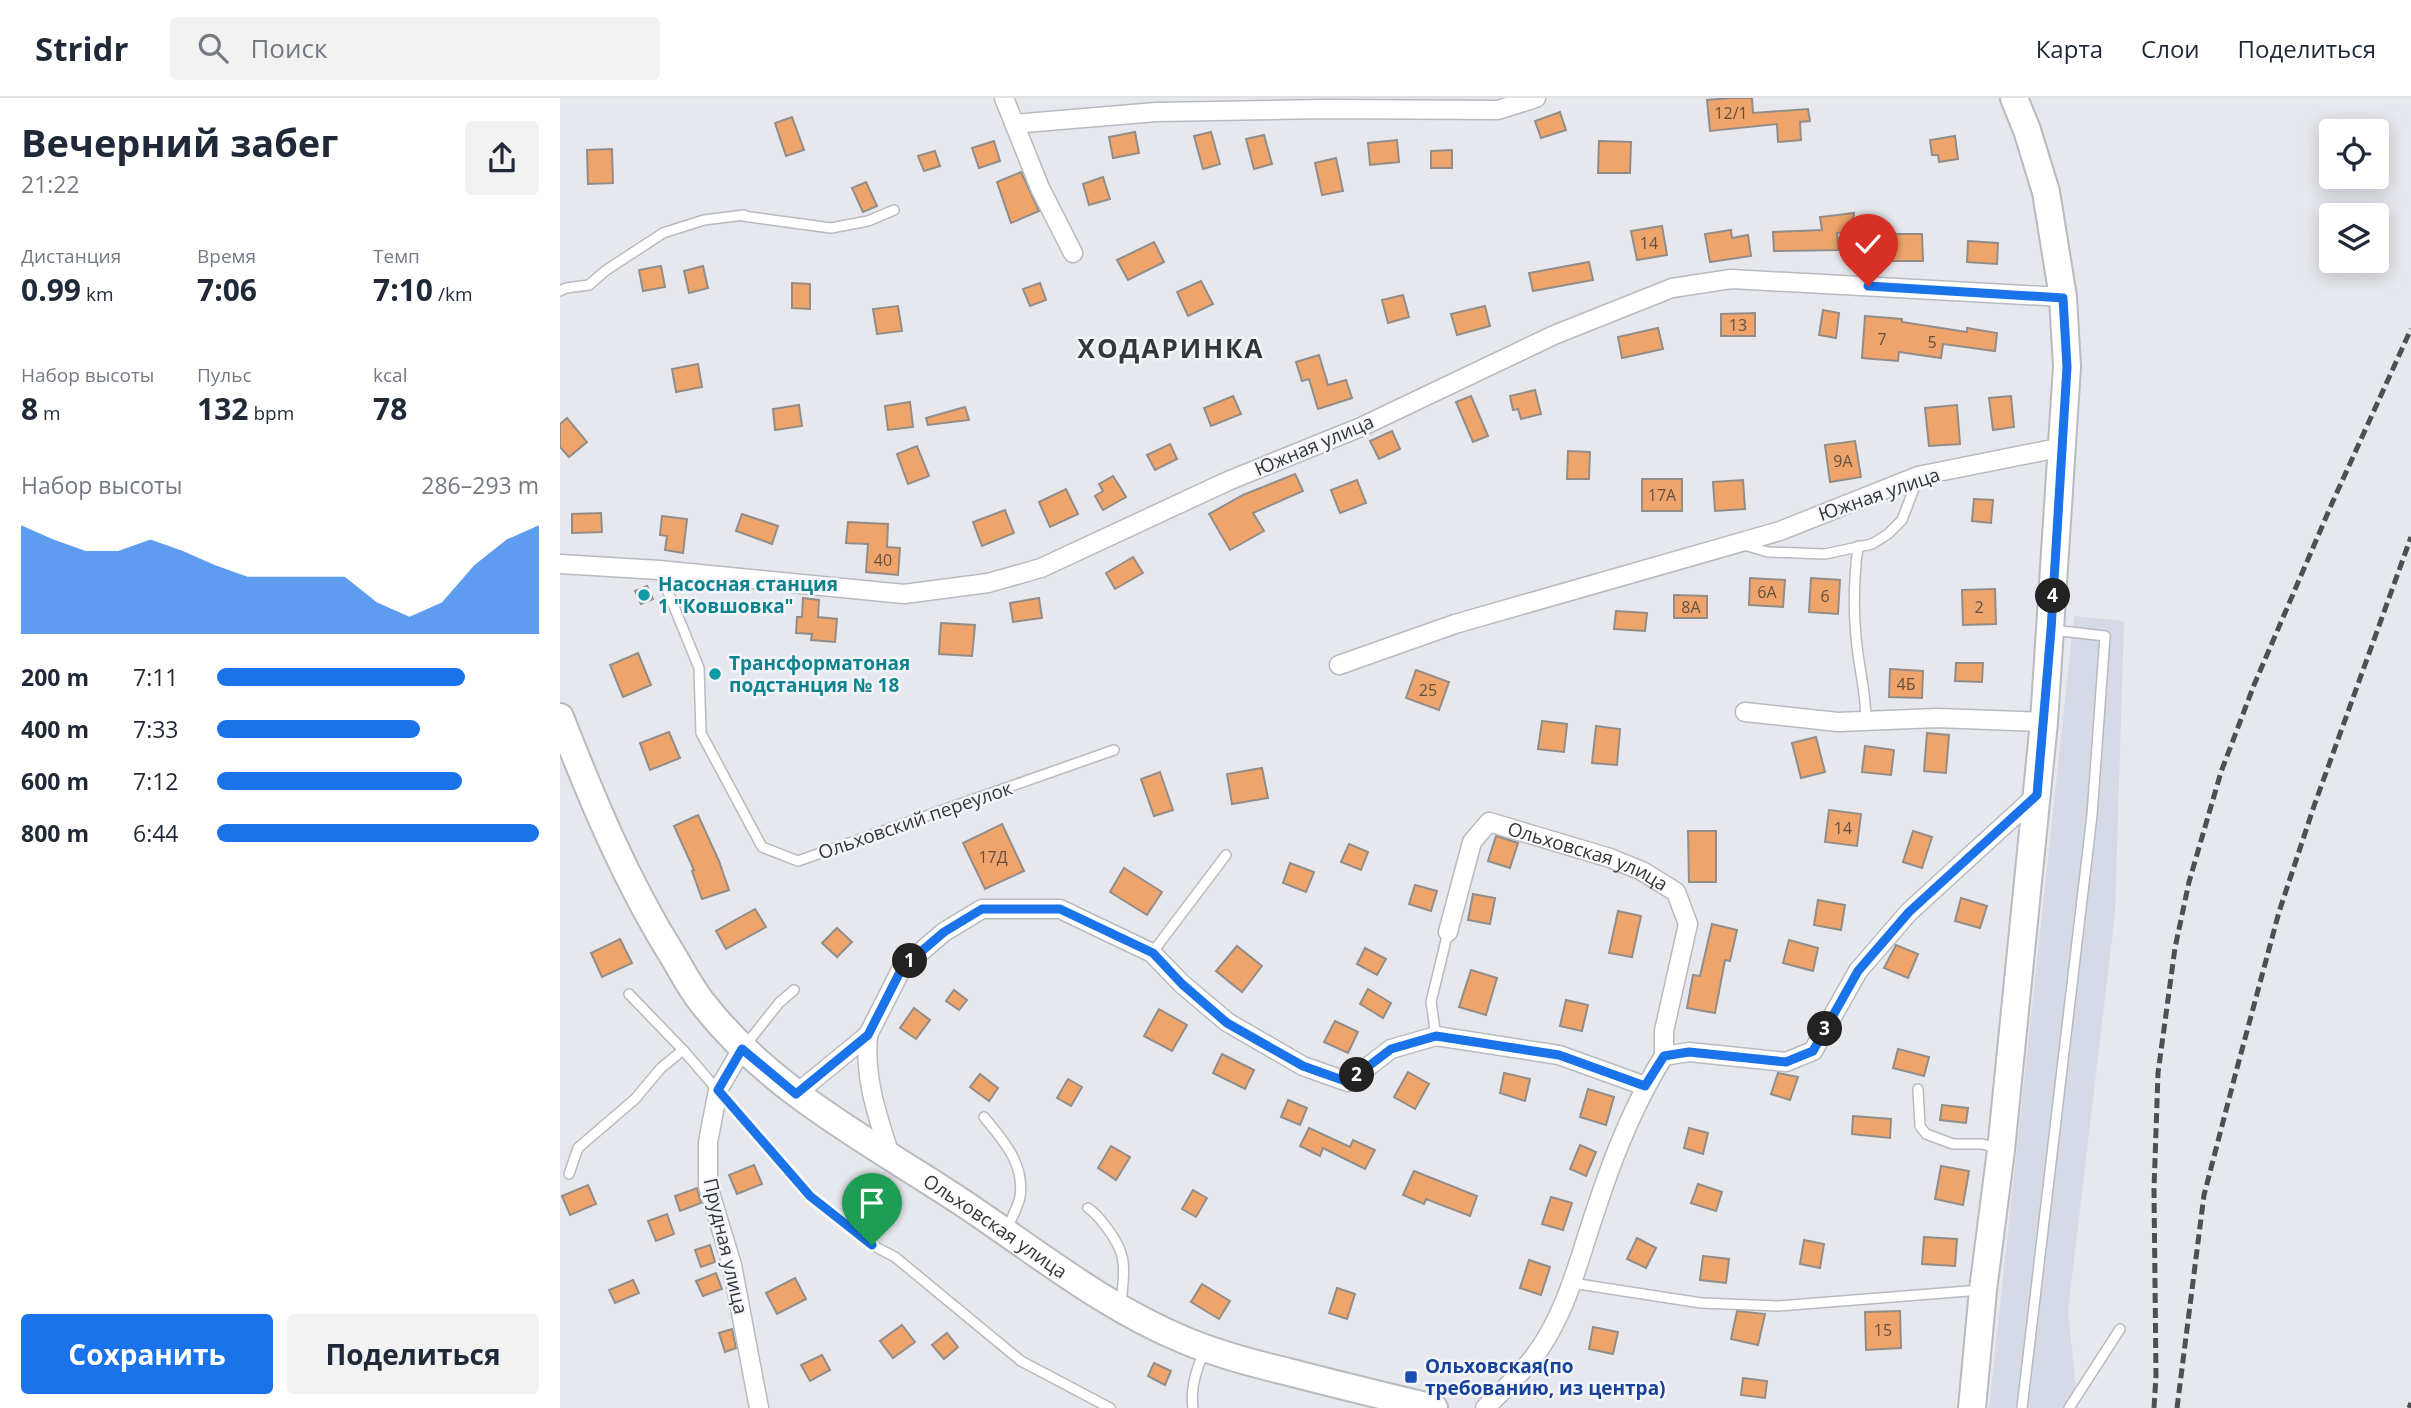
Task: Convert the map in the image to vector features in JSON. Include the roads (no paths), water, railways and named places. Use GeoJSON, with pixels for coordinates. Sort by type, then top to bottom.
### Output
{"type":"FeatureCollection","features":[{"type":"Feature","properties":{"kind":"street"},"geometry":{"type":"LineString","coordinates":[[1004,98],[1040,188],[1073,253]]}},
{"type":"Feature","properties":{"kind":"street"},"geometry":{"type":"LineString","coordinates":[[1014,124],[1156,112],[1498,110],[1536,98]]}},
{"type":"Feature","properties":{"kind":"street"},"geometry":{"type":"LineString","coordinates":[[1972,1408],[2044,722],[2067,367],[2063,298],[2046,192],[2014,98]]}},
{"type":"Feature","properties":{"kind":"street","name":"Южная улица"},"geometry":{"type":"LineString","coordinates":[[560,564],[659,570],[904,594],[988,583],[1041,568],[1227,481],[1361,427],[1554,335],[1672,288],[1731,279],[2063,298]]}},
{"type":"Feature","properties":{"kind":"street","name":"Южная улица"},"geometry":{"type":"LineString","coordinates":[[1339,665],[1455,624],[1780,531],[1918,476],[2063,447]]}},
{"type":"Feature","properties":{"kind":"street"},"geometry":{"type":"LineString","coordinates":[[1745,712],[1838,722],[1937,718],[2044,722]]}},
{"type":"Feature","properties":{"kind":"street","name":"Ольховская улица"},"geometry":{"type":"LineString","coordinates":[[560,717],[595,806],[649,918],[700,1000],[742,1049],[796,1094],[1121,1310],[1206,1349],[1434,1408]]}},
{"type":"Feature","properties":{"kind":"street"},"geometry":{"type":"LineString","coordinates":[[1664,1056],[1689,1052],[1786,1062],[1813,1051],[1858,971],[1909,912],[2037,795]]}},
{"type":"Feature","properties":{"kind":"street","name":"Ольховская улица"},"geometry":{"type":"LineString","coordinates":[[1448,932],[1472,842],[1489,822],[1562,842],[1642,871],[1676,892],[1688,924],[1664,1031],[1664,1056],[1645,1086],[1597,1205],[1572,1283],[1555,1322],[1533,1358],[1485,1408]]}},
{"type":"Feature","properties":{"kind":"street"},"geometry":{"type":"LineString","coordinates":[[890,1155],[872,1101],[866,1055],[868,1035],[902,968],[944,932],[982,909],[1060,909],[1153,953],[1182,984],[1227,1023],[1303,1066],[1348,1082],[1391,1049],[1436,1036],[1559,1055],[1645,1086]]}},
{"type":"Feature","properties":{"kind":"street"},"geometry":{"type":"LineString","coordinates":[[796,1094],[868,1035]]}},
{"type":"Feature","properties":{"kind":"street","name":"Прудная улица"},"geometry":{"type":"LineString","coordinates":[[742,1049],[718,1090],[708,1142],[708,1186],[733,1265],[759,1408]]}},
{"type":"Feature","properties":{"kind":"lane"},"geometry":{"type":"LineString","coordinates":[[560,292],[566,288],[589,285],[605,271],[663,233],[704,220],[744,215],[831,228],[868,221],[894,210]]}},
{"type":"Feature","properties":{"kind":"lane"},"geometry":{"type":"LineString","coordinates":[[1740,544],[1768,552],[1825,554],[1872,544],[1888,534],[1902,520],[1918,476]]}},
{"type":"Feature","properties":{"kind":"lane"},"geometry":{"type":"LineString","coordinates":[[1858,546],[1855,613],[1858,660],[1866,696],[1866,720]]}},
{"type":"Feature","properties":{"kind":"lane","name":"Ольховский переулок"},"geometry":{"type":"LineString","coordinates":[[659,570],[699,668],[701,733],[762,847],[798,861],[1114,750]]}},
{"type":"Feature","properties":{"kind":"lane"},"geometry":{"type":"LineString","coordinates":[[2022,1408],[2092,815],[2105,636],[2051,630]]}},
{"type":"Feature","properties":{"kind":"lane"},"geometry":{"type":"LineString","coordinates":[[1153,953],[1226,855]]}},
{"type":"Feature","properties":{"kind":"lane"},"geometry":{"type":"LineString","coordinates":[[1436,1036],[1431,1002],[1448,932]]}},
{"type":"Feature","properties":{"kind":"lane"},"geometry":{"type":"LineString","coordinates":[[742,1049],[779,1003],[794,990]]}},
{"type":"Feature","properties":{"kind":"lane"},"geometry":{"type":"LineString","coordinates":[[629,993],[683,1050],[810,1196],[872,1245],[901,1262],[1021,1361],[1110,1408]]}},
{"type":"Feature","properties":{"kind":"lane"},"geometry":{"type":"LineString","coordinates":[[569,1174],[578,1148],[635,1099],[661,1068],[683,1050]]}},
{"type":"Feature","properties":{"kind":"lane"},"geometry":{"type":"LineString","coordinates":[[1918,1089],[1920,1126],[1926,1133],[1953,1144],[1982,1144],[2001,1150]]}},
{"type":"Feature","properties":{"kind":"lane"},"geometry":{"type":"LineString","coordinates":[[984,1117],[1010,1148],[1017,1166],[1020,1197],[1005,1233]]}},
{"type":"Feature","properties":{"kind":"lane"},"geometry":{"type":"LineString","coordinates":[[1087,1208],[1096,1213],[1120,1246],[1125,1265],[1121,1310]]}},
{"type":"Feature","properties":{"kind":"lane"},"geometry":{"type":"LineString","coordinates":[[1572,1283],[1701,1303],[1779,1306],[1983,1290]]}},
{"type":"Feature","properties":{"kind":"lane"},"geometry":{"type":"LineString","coordinates":[[2069,1408],[2120,1329]]}},
{"type":"Feature","properties":{"kind":"lane"},"geometry":{"type":"LineString","coordinates":[[1193,1408],[1191,1397],[1200,1360],[1206,1349]]}},
{"type":"Feature","properties":{"kind":"railway"},"geometry":{"type":"LineString","coordinates":[[2154,1408],[2154,1189],[2158,1073],[2175,948],[2189,882],[2221,772],[2254,685],[2411,329]]}},
{"type":"Feature","properties":{"kind":"railway"},"geometry":{"type":"LineString","coordinates":[[2177,1408],[2204,1195],[2236,1072],[2279,912],[2314,806],[2411,537]]}},
{"type":"Feature","properties":{"kind":"railway"},"geometry":{"type":"LineString","coordinates":[[2409,1408],[2411,1403]]}},
{"type":"Feature","properties":{"kind":"place","name":"Насосная станция 1 \"Ковшовка\""},"geometry":{"type":"Point","coordinates":[644,595]}},
{"type":"Feature","properties":{"kind":"place","name":"Трансформатоная подстанция № 18"},"geometry":{"type":"Point","coordinates":[715,674]}},
{"type":"Feature","properties":{"kind":"place","name":"Ольховская(по требованию, из центра)"},"geometry":{"type":"Point","coordinates":[1411,1377]}},
{"type":"Feature","properties":{"kind":"district","name":"ХОДАРИНКА"},"geometry":{"type":"Point","coordinates":[1171,349]}}]}
